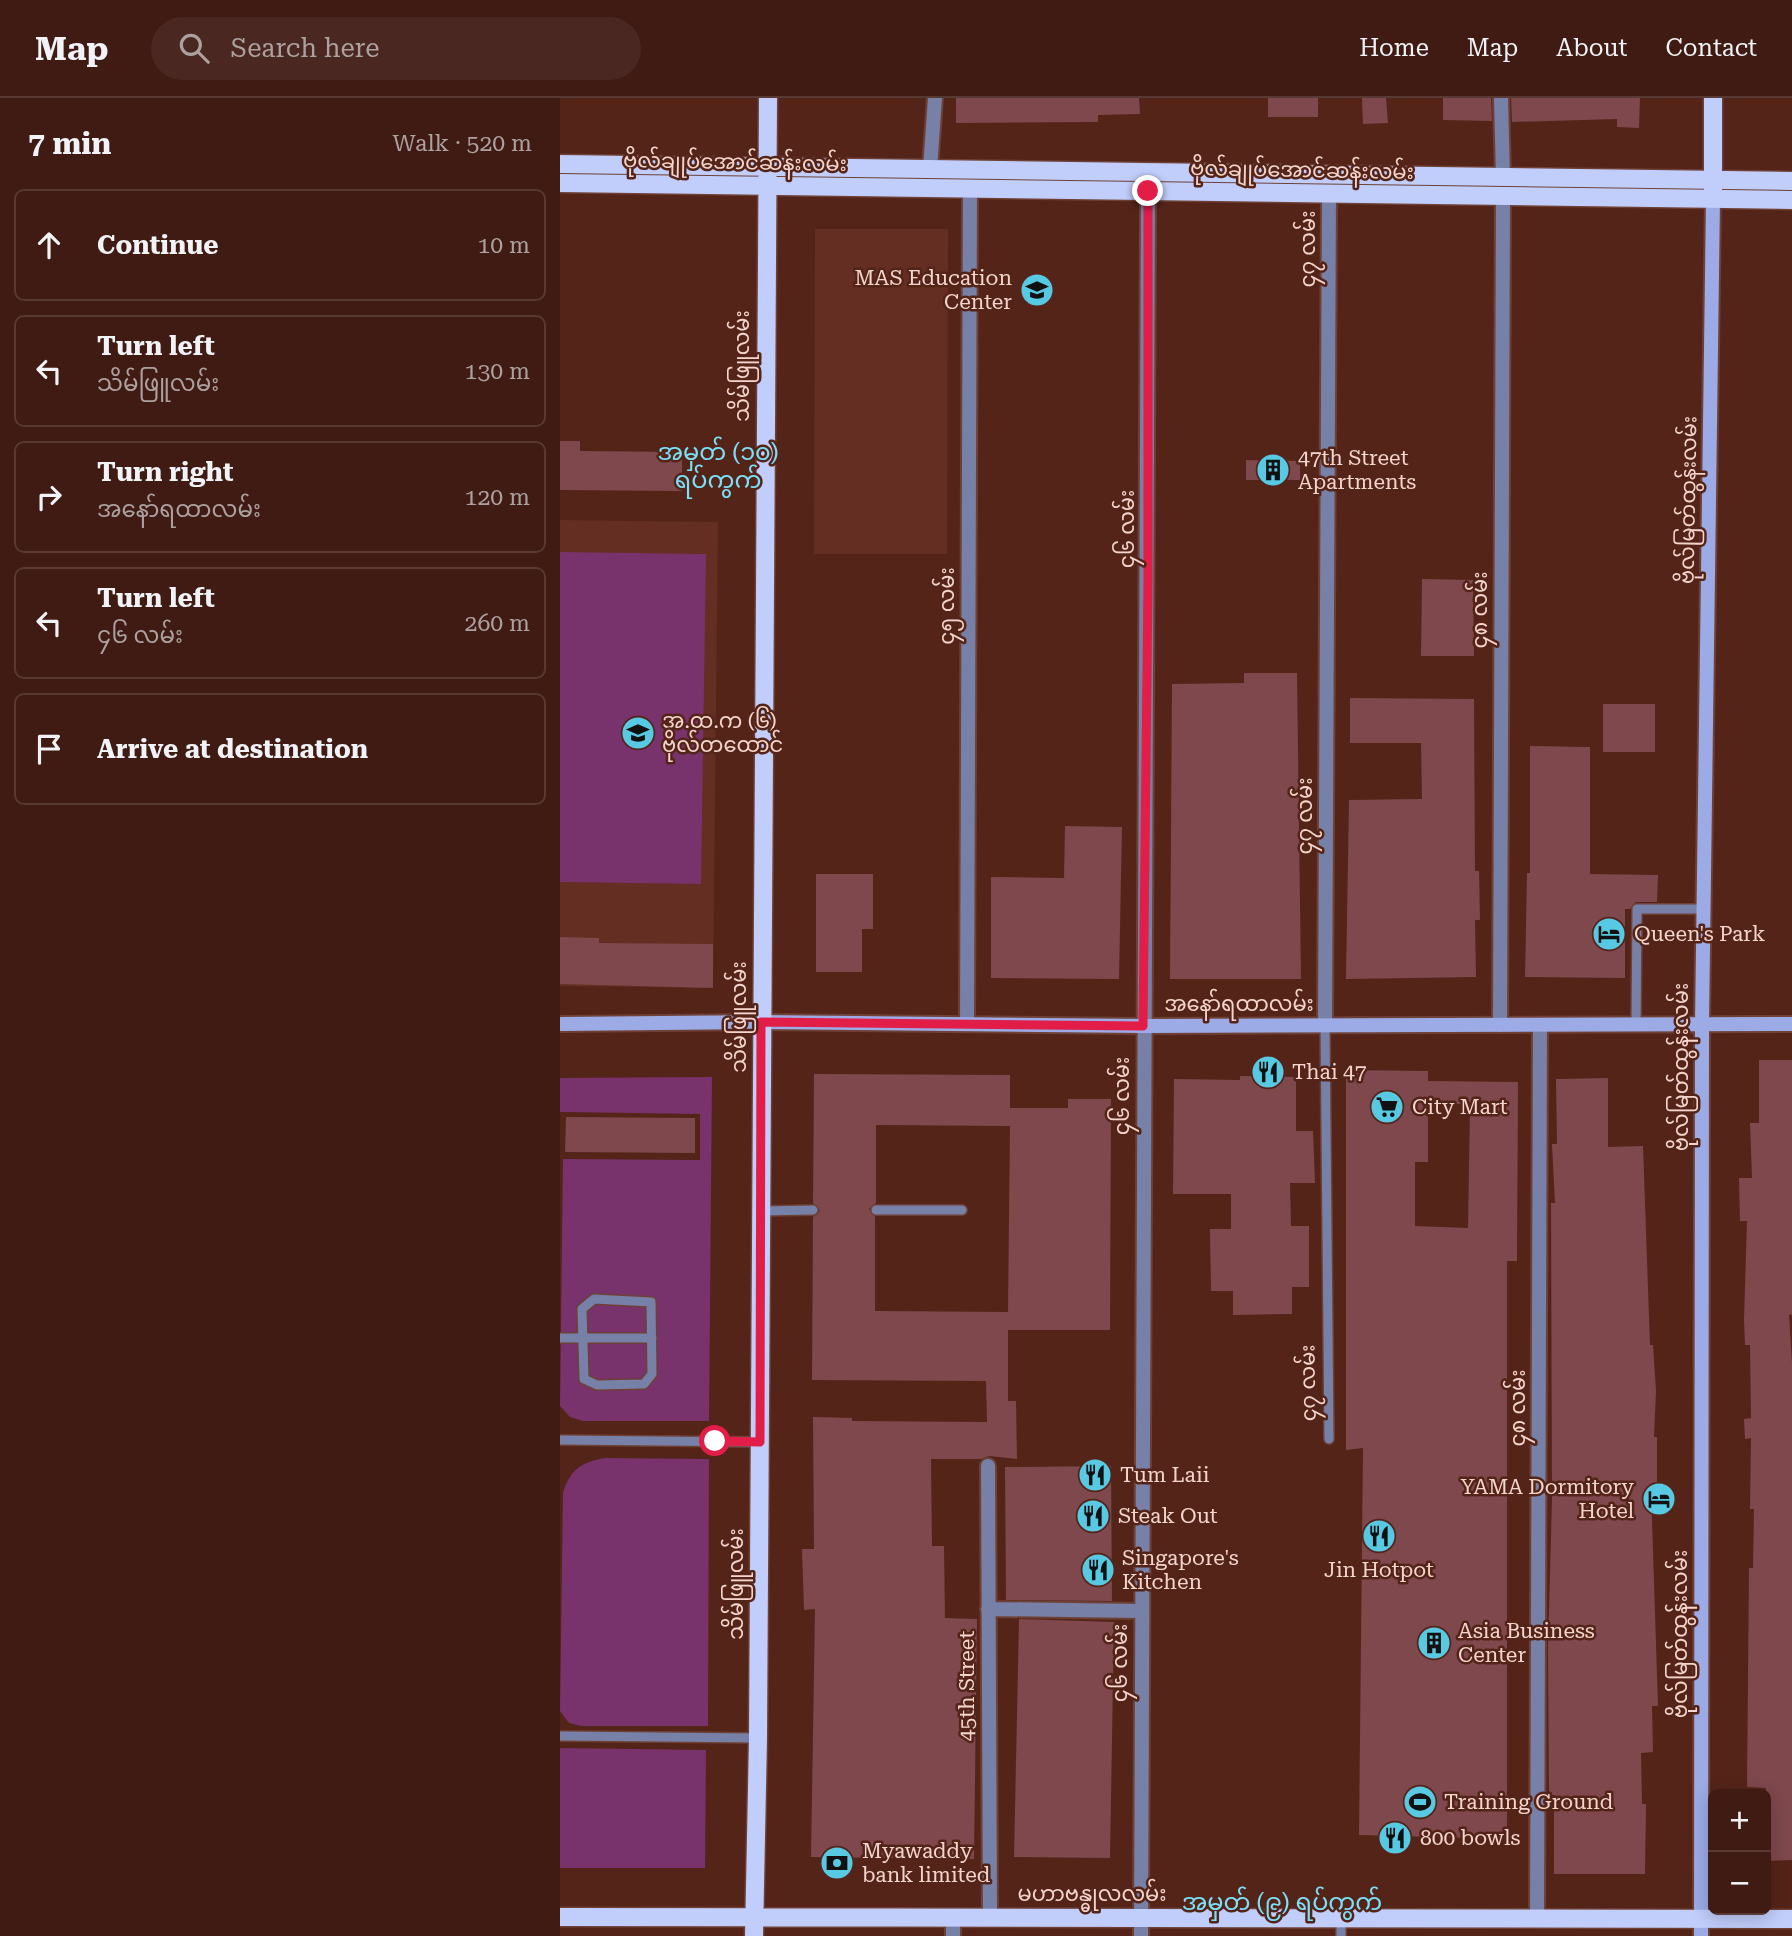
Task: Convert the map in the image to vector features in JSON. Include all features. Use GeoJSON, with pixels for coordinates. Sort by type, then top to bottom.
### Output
{"type":"FeatureCollection","features":[{"type":"Feature","properties":{"kind":"main road","name":"သိမ်ဖြူလမ်း"},"geometry":{"type":"LineString","coordinates":[[754,1936],[758,1738],[768,98]]}},
{"type":"Feature","properties":{"kind":"main road"},"geometry":{"type":"LineString","coordinates":[[1713,98],[1713,199]]}},
{"type":"Feature","properties":{"kind":"main road","name":"ဗိုလ်ချုပ်အောင်ဆန်းလမ်း"},"geometry":{"type":"LineString","coordinates":[[560,164],[970,188],[1792,200]]}},
{"type":"Feature","properties":{"kind":"main road","name":"ဗိုလ်ချုပ်အောင်ဆန်းလမ်း"},"geometry":{"type":"LineString","coordinates":[[560,183],[930,169],[1792,181]]}},
{"type":"Feature","properties":{"kind":"main road","name":"ဗိုလ်မြတ်ထွန်းလမ်း"},"geometry":{"type":"LineString","coordinates":[[1701,1927],[1702,1024],[1713,199]]}},
{"type":"Feature","properties":{"kind":"main road","name":"အနော်ရထာလမ်း"},"geometry":{"type":"LineString","coordinates":[[560,1024],[1792,1024]]}},
{"type":"Feature","properties":{"kind":"main road","name":"မဟာဗန္ဓုလလမ်း"},"geometry":{"type":"LineString","coordinates":[[560,1917],[953,1917],[989,1908],[1141,1910],[1341,1918],[1537,1918],[1701,1927],[1792,1919]]}},
{"type":"Feature","properties":{"kind":"street"},"geometry":{"type":"LineString","coordinates":[[930,169],[936,98]]}},
{"type":"Feature","properties":{"kind":"street"},"geometry":{"type":"LineString","coordinates":[[1502,98],[1503,177]]}},
{"type":"Feature","properties":{"kind":"street","name":"၄၅ လမ်း"},"geometry":{"type":"LineString","coordinates":[[967,1024],[970,188]]}},
{"type":"Feature","properties":{"kind":"street","name":"၄၆ လမ်း"},"geometry":{"type":"LineString","coordinates":[[1141,1936],[1148,191]]}},
{"type":"Feature","properties":{"kind":"street","name":"၄၇ လမ်း"},"geometry":{"type":"LineString","coordinates":[[1325,1025],[1329,194]]}},
{"type":"Feature","properties":{"kind":"street","name":"၄၈ လမ်း"},"geometry":{"type":"LineString","coordinates":[[1500,1025],[1503,196]]}},
{"type":"Feature","properties":{"kind":"street","name":"၄၈ လမ်း"},"geometry":{"type":"LineString","coordinates":[[1537,1918],[1540,1025]]}},
{"type":"Feature","properties":{"kind":"street"},"geometry":{"type":"LineString","coordinates":[[988,1466],[988,1609]]}},
{"type":"Feature","properties":{"kind":"street","name":"45th Street"},"geometry":{"type":"LineString","coordinates":[[989,1908],[988,1609],[1141,1611]]}},
{"type":"Feature","properties":{"kind":"street"},"geometry":{"type":"LineString","coordinates":[[953,1917],[953,1936]]}},
{"type":"Feature","properties":{"kind":"lane"},"geometry":{"type":"LineString","coordinates":[[1636,1025],[1637,909],[1703,909]]}},
{"type":"Feature","properties":{"kind":"lane","name":"၄၇ လမ်း"},"geometry":{"type":"LineString","coordinates":[[1325,1025],[1329,1439]]}},
{"type":"Feature","properties":{"kind":"lane"},"geometry":{"type":"LineString","coordinates":[[761,1211],[813,1210]]}},
{"type":"Feature","properties":{"kind":"lane"},"geometry":{"type":"LineString","coordinates":[[876,1210],[962,1210]]}},
{"type":"Feature","properties":{"kind":"lane"},"geometry":{"type":"LineString","coordinates":[[594,1299],[651,1302],[651,1379],[644,1384],[597,1385],[584,1379],[584,1338],[582,1309],[594,1299]]}},
{"type":"Feature","properties":{"kind":"lane"},"geometry":{"type":"LineString","coordinates":[[560,1338],[652,1338]]}},
{"type":"Feature","properties":{"kind":"lane"},"geometry":{"type":"LineString","coordinates":[[560,1440],[760,1442]]}},
{"type":"Feature","properties":{"kind":"lane"},"geometry":{"type":"LineString","coordinates":[[560,1736],[758,1738]]}},
{"type":"Feature","properties":{"kind":"lane"},"geometry":{"type":"LineString","coordinates":[[1341,1918],[1341,1936]]}},
{"type":"Feature","properties":{"kind":"shaded area"},"geometry":{"type":"Polygon","coordinates":[[[815,229],[948,229],[947,554],[814,554],[815,229]]]}},
{"type":"Feature","properties":{"kind":"shaded area","name":"အ.ထ.က (၆) ဗိုလ်တထောင်"},"geometry":{"type":"Polygon","coordinates":[[[560,520],[718,522],[713,988],[560,986],[560,520]]]}},
{"type":"Feature","properties":{"kind":"shaded area","name":"အ.ထ.က (၆) ဗိုလ်တထောင်"},"geometry":{"type":"Polygon","coordinates":[[[560,552],[706,554],[701,884],[560,882],[560,552]]]}},
{"type":"Feature","properties":{"kind":"shaded area"},"geometry":{"type":"Polygon","coordinates":[[[712,1077],[709,1421],[583,1421],[570,1417],[560,1406],[563,1159],[700,1160],[700,1114],[560,1112],[560,1078],[712,1077]]]}},
{"type":"Feature","properties":{"kind":"shaded area"},"geometry":{"type":"Polygon","coordinates":[[[605,1458],[709,1459],[708,1726],[581,1726],[569,1723],[560,1711],[563,1493],[569,1478],[578,1468],[605,1458]]]}},
{"type":"Feature","properties":{"kind":"shaded area"},"geometry":{"type":"Polygon","coordinates":[[[560,1748],[706,1750],[705,1868],[560,1868],[560,1748]]]}},
{"type":"Feature","properties":{"kind":"building"},"geometry":{"type":"Polygon","coordinates":[[[956,98],[1139,98],[1140,114],[1098,115],[1098,122],[956,123],[956,98]]]}},
{"type":"Feature","properties":{"kind":"building"},"geometry":{"type":"Polygon","coordinates":[[[1268,98],[1318,98],[1318,117],[1268,117],[1268,98]]]}},
{"type":"Feature","properties":{"kind":"building"},"geometry":{"type":"Polygon","coordinates":[[[1362,98],[1386,98],[1388,123],[1363,124],[1362,98]]]}},
{"type":"Feature","properties":{"kind":"building"},"geometry":{"type":"Polygon","coordinates":[[[1443,98],[1491,98],[1492,121],[1443,120],[1443,98]]]}},
{"type":"Feature","properties":{"kind":"building"},"geometry":{"type":"Polygon","coordinates":[[[1511,98],[1640,98],[1639,128],[1617,127],[1617,119],[1512,122],[1511,98]]]}},
{"type":"Feature","properties":{"kind":"building"},"geometry":{"type":"Polygon","coordinates":[[[560,441],[580,441],[580,451],[682,452],[682,491],[560,490],[560,441]]]}},
{"type":"Feature","properties":{"kind":"building","name":"47th Street Apartments"},"geometry":{"type":"Polygon","coordinates":[[[1246,460],[1300,461],[1300,480],[1246,480],[1246,460]]]}},
{"type":"Feature","properties":{"kind":"building"},"geometry":{"type":"Polygon","coordinates":[[[1422,579],[1473,580],[1474,656],[1421,656],[1422,579]]]}},
{"type":"Feature","properties":{"kind":"building"},"geometry":{"type":"Polygon","coordinates":[[[1244,673],[1297,673],[1301,979],[1170,979],[1172,684],[1244,683],[1244,673]]]}},
{"type":"Feature","properties":{"kind":"building"},"geometry":{"type":"Polygon","coordinates":[[[1350,698],[1474,699],[1475,871],[1479,871],[1480,920],[1475,920],[1476,977],[1346,979],[1349,800],[1422,799],[1421,743],[1350,743],[1350,698]]]}},
{"type":"Feature","properties":{"kind":"building"},"geometry":{"type":"Polygon","coordinates":[[[1603,704],[1655,704],[1655,752],[1603,752],[1603,704]]]}},
{"type":"Feature","properties":{"kind":"building"},"geometry":{"type":"Polygon","coordinates":[[[1530,746],[1590,747],[1590,874],[1658,875],[1657,902],[1636,902],[1630,909],[1625,909],[1625,978],[1525,977],[1527,873],[1530,873],[1530,746]]]}},
{"type":"Feature","properties":{"kind":"building"},"geometry":{"type":"Polygon","coordinates":[[[1065,826],[1122,827],[1119,979],[991,978],[991,877],[1064,878],[1065,826]]]}},
{"type":"Feature","properties":{"kind":"building"},"geometry":{"type":"Polygon","coordinates":[[[816,874],[873,874],[873,929],[862,929],[862,972],[816,972],[816,874]]]}},
{"type":"Feature","properties":{"kind":"building"},"geometry":{"type":"Polygon","coordinates":[[[560,937],[599,938],[599,943],[713,944],[713,988],[560,984],[560,937]]]}},
{"type":"Feature","properties":{"kind":"building"},"geometry":{"type":"Polygon","coordinates":[[[1759,1060],[1792,1060],[1792,1315],[1789,1314],[1792,1363],[1792,1860],[1771,1861],[1771,1789],[1747,1787],[1749,1568],[1753,1568],[1754,1509],[1750,1509],[1751,1438],[1745,1439],[1744,1419],[1751,1418],[1750,1345],[1745,1345],[1744,1320],[1747,1221],[1740,1221],[1739,1178],[1752,1178],[1750,1123],[1759,1123],[1759,1060]]]}},
{"type":"Feature","properties":{"kind":"building","name":"Asia Business Center"},"geometry":{"type":"Polygon","coordinates":[[[1346,1070],[1428,1071],[1428,1081],[1518,1082],[1517,1261],[1507,1261],[1507,1839],[1359,1835],[1363,1448],[1346,1450],[1346,1070]],[[1428,1104],[1428,1162],[1415,1162],[1415,1226],[1468,1228],[1470,1104],[1428,1104]]]}},
{"type":"Feature","properties":{"kind":"building"},"geometry":{"type":"Polygon","coordinates":[[[814,1074],[1010,1075],[1010,1108],[1068,1108],[1068,1099],[1111,1099],[1110,1330],[1008,1330],[1008,1401],[1016,1401],[1017,1459],[989,1456],[981,1459],[931,1459],[932,1546],[944,1546],[945,1618],[977,1619],[974,1859],[811,1857],[815,1609],[804,1610],[802,1549],[814,1549],[813,1417],[852,1418],[852,1421],[987,1422],[986,1381],[812,1380],[813,1217],[820,1211],[813,1203],[814,1074]],[[876,1125],[876,1203],[869,1209],[875,1217],[875,1311],[1008,1312],[1010,1126],[876,1125]]]}},
{"type":"Feature","properties":{"kind":"building"},"geometry":{"type":"Polygon","coordinates":[[[1240,1076],[1296,1077],[1296,1131],[1313,1131],[1315,1183],[1290,1183],[1291,1226],[1309,1226],[1309,1287],[1292,1287],[1292,1314],[1233,1315],[1233,1291],[1211,1291],[1210,1229],[1231,1229],[1231,1194],[1173,1194],[1174,1079],[1240,1080],[1240,1076]]]}},
{"type":"Feature","properties":{"kind":"building"},"geometry":{"type":"Polygon","coordinates":[[[1608,1078],[1608,1147],[1643,1146],[1650,1345],[1653,1345],[1656,1391],[1654,1437],[1657,1437],[1657,1488],[1651,1488],[1658,1706],[1652,1706],[1653,1752],[1641,1753],[1642,1804],[1646,1804],[1645,1874],[1554,1874],[1554,1795],[1549,1795],[1548,1648],[1552,1499],[1551,1203],[1555,1203],[1552,1144],[1557,1144],[1556,1079],[1608,1078]]]}},
{"type":"Feature","properties":{"kind":"building"},"geometry":{"type":"Polygon","coordinates":[[[566,1117],[695,1118],[695,1153],[565,1152],[566,1117]]]}},
{"type":"Feature","properties":{"kind":"building"},"geometry":{"type":"Polygon","coordinates":[[[1111,1466],[1112,1601],[1006,1600],[1005,1467],[1111,1466]]]}},
{"type":"Feature","properties":{"kind":"building"},"geometry":{"type":"Polygon","coordinates":[[[1019,1619],[1114,1622],[1110,1858],[1014,1857],[1019,1619]]]}},
{"type":"Feature","properties":{"kind":"place","name":"MAS Education Center"},"geometry":{"type":"Point","coordinates":[1037,290]}},
{"type":"Feature","properties":{"kind":"place","name":"47th Street Apartments"},"geometry":{"type":"Point","coordinates":[1273,470]}},
{"type":"Feature","properties":{"kind":"place","name":"အ.ထ.က (၆) ဗိုလ်တထောင်"},"geometry":{"type":"Point","coordinates":[638,733]}},
{"type":"Feature","properties":{"kind":"place","name":"Queen's Park"},"geometry":{"type":"Point","coordinates":[1609,934]}},
{"type":"Feature","properties":{"kind":"place","name":"Thai 47"},"geometry":{"type":"Point","coordinates":[1268,1072]}},
{"type":"Feature","properties":{"kind":"place","name":"City Mart"},"geometry":{"type":"Point","coordinates":[1387,1107]}},
{"type":"Feature","properties":{"kind":"place","name":"Tum Laii"},"geometry":{"type":"Point","coordinates":[1095,1475]}},
{"type":"Feature","properties":{"kind":"place","name":"YAMA Dormitory Hotel"},"geometry":{"type":"Point","coordinates":[1659,1499]}},
{"type":"Feature","properties":{"kind":"place","name":"Steak Out"},"geometry":{"type":"Point","coordinates":[1093,1516]}},
{"type":"Feature","properties":{"kind":"place","name":"Jin Hotpot"},"geometry":{"type":"Point","coordinates":[1379,1536]}},
{"type":"Feature","properties":{"kind":"place","name":"Singapore's Kitchen"},"geometry":{"type":"Point","coordinates":[1098,1570]}},
{"type":"Feature","properties":{"kind":"place","name":"Asia Business Center"},"geometry":{"type":"Point","coordinates":[1434,1643]}},
{"type":"Feature","properties":{"kind":"place","name":"Training Ground"},"geometry":{"type":"Point","coordinates":[1420,1802]}},
{"type":"Feature","properties":{"kind":"place","name":"800 bowls"},"geometry":{"type":"Point","coordinates":[1395,1838]}},
{"type":"Feature","properties":{"kind":"place","name":"Myawaddy bank limited"},"geometry":{"type":"Point","coordinates":[837,1863]}},
{"type":"Feature","properties":{"kind":"district","name":"အမှတ် (၁၀) ရပ်ကွက်"},"geometry":{"type":"Point","coordinates":[718,466]}},
{"type":"Feature","properties":{"kind":"district","name":"အမှတ် (၉) ရပ်ကွက်"},"geometry":{"type":"Point","coordinates":[1282,1902]}},
{"type":"Feature","properties":{"kind":"route"},"geometry":{"type":"LineString","coordinates":[[715,1441],[760,1442],[761,1022],[1143,1026],[1148,584],[1148,191]]}}]}
